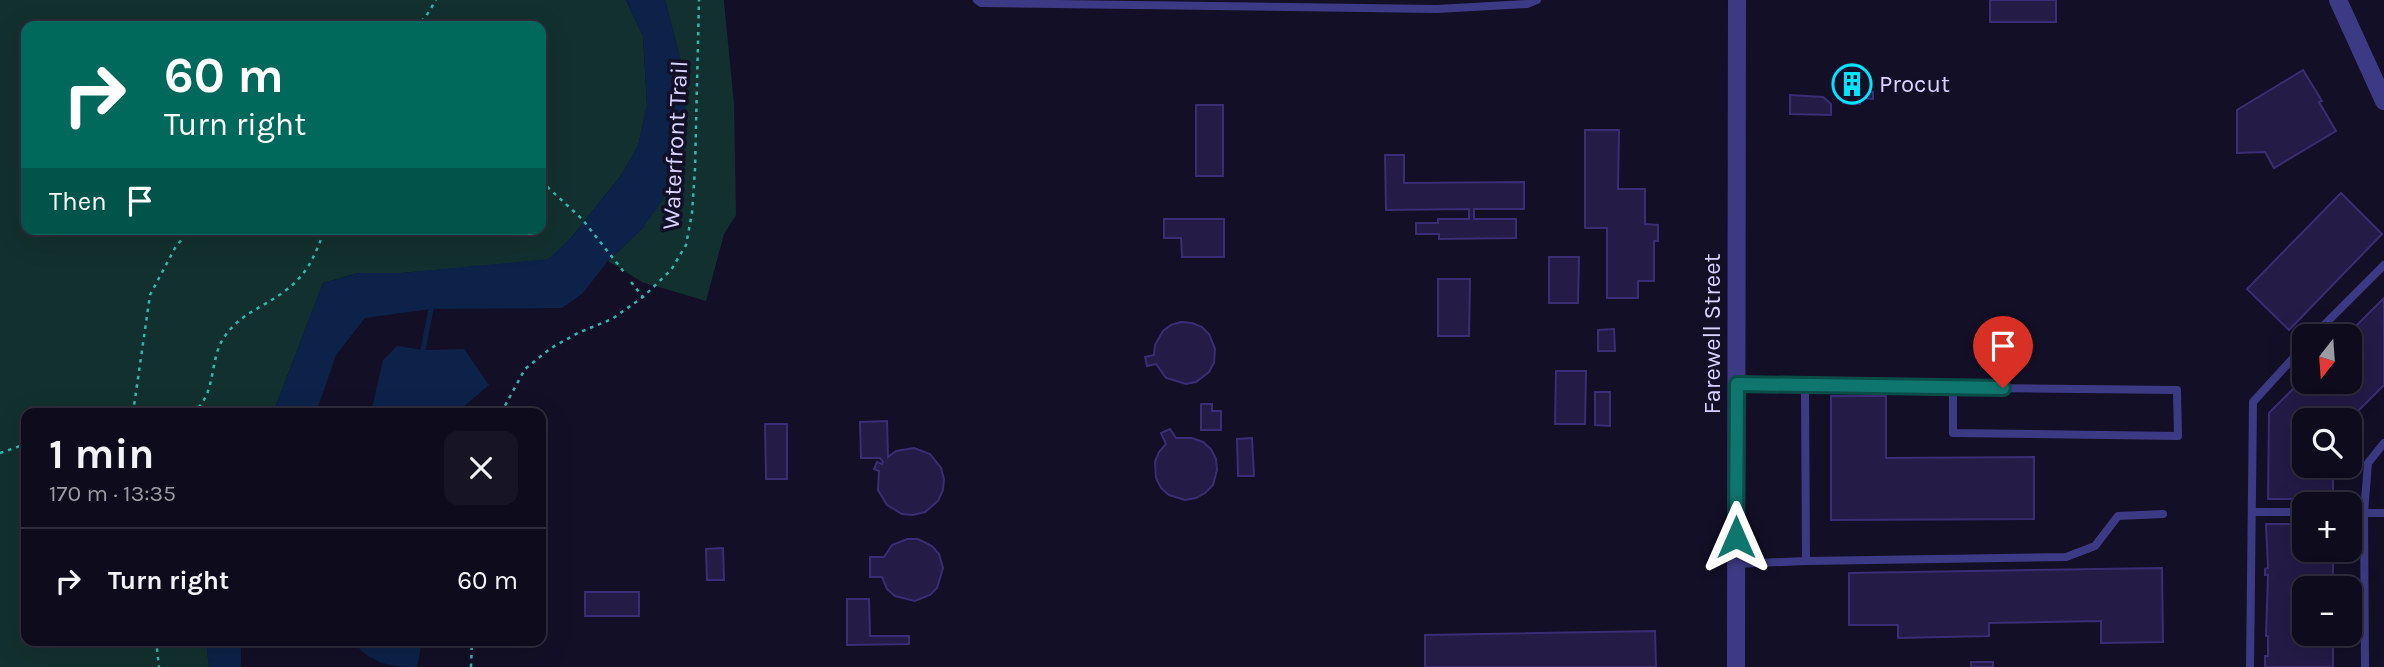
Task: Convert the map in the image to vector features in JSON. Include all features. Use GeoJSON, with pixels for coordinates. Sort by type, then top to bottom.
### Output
{"type":"FeatureCollection","features":[{"type":"Feature","properties":{"kind":"street","name":"Farewell Street"},"geometry":{"type":"LineString","coordinates":[[1735,667],[1737,0]]}},
{"type":"Feature","properties":{"kind":"street"},"geometry":{"type":"LineString","coordinates":[[2338,0],[2384,101]]}},
{"type":"Feature","properties":{"kind":"lane"},"geometry":{"type":"LineString","coordinates":[[977,0],[981,3],[1437,9],[1527,4],[1537,0]]}},
{"type":"Feature","properties":{"kind":"lane"},"geometry":{"type":"LineString","coordinates":[[2325,324],[2384,265]]}},
{"type":"Feature","properties":{"kind":"lane"},"geometry":{"type":"LineString","coordinates":[[2250,667],[2253,402],[2292,359]]}},
{"type":"Feature","properties":{"kind":"lane"},"geometry":{"type":"LineString","coordinates":[[1737,384],[2177,390],[2178,436],[1953,433],[1953,387]]}},
{"type":"Feature","properties":{"kind":"lane"},"geometry":{"type":"LineString","coordinates":[[1805,386],[1806,561]]}},
{"type":"Feature","properties":{"kind":"lane"},"geometry":{"type":"LineString","coordinates":[[2365,667],[2364,513],[2368,463],[2384,443]]}},
{"type":"Feature","properties":{"kind":"lane"},"geometry":{"type":"LineString","coordinates":[[2252,512],[2292,512]]}},
{"type":"Feature","properties":{"kind":"lane"},"geometry":{"type":"LineString","coordinates":[[2364,513],[2384,513]]}},
{"type":"Feature","properties":{"kind":"lane"},"geometry":{"type":"LineString","coordinates":[[1736,564],[2066,557],[2095,546],[2118,516],[2163,514]]}},
{"type":"Feature","properties":{"kind":"path"},"geometry":{"type":"LineString","coordinates":[[421,21],[436,0]]}},
{"type":"Feature","properties":{"kind":"path","name":"Waterfront Trail"},"geometry":{"type":"LineString","coordinates":[[504,408],[525,369],[551,348],[612,319],[643,297],[671,270],[686,244],[692,213],[695,169],[699,0]]}},
{"type":"Feature","properties":{"kind":"path"},"geometry":{"type":"LineString","coordinates":[[546,186],[582,219],[624,272]]}},
{"type":"Feature","properties":{"kind":"path"},"geometry":{"type":"LineString","coordinates":[[132,408],[150,295],[175,248],[185,235]]}},
{"type":"Feature","properties":{"kind":"path"},"geometry":{"type":"LineString","coordinates":[[196,408],[209,391],[224,337],[244,315],[284,292],[302,275],[311,264],[323,235]]}},
{"type":"Feature","properties":{"kind":"path"},"geometry":{"type":"LineString","coordinates":[[631,282],[643,297]]}},
{"type":"Feature","properties":{"kind":"path"},"geometry":{"type":"LineString","coordinates":[[0,453],[21,446]]}},
{"type":"Feature","properties":{"kind":"path"},"geometry":{"type":"LineString","coordinates":[[157,646],[159,667]]}},
{"type":"Feature","properties":{"kind":"path"},"geometry":{"type":"LineString","coordinates":[[471,667],[472,646]]}},
{"type":"Feature","properties":{"kind":"green space"},"geometry":{"type":"Polygon","coordinates":[[[0,0],[626,0],[643,36],[647,105],[638,146],[622,174],[571,238],[549,260],[401,273],[358,273],[323,283],[275,408],[21,408],[21,646],[207,646],[209,667],[0,667],[0,0]]]}},
{"type":"Feature","properties":{"kind":"green space"},"geometry":{"type":"Polygon","coordinates":[[[665,0],[724,0],[734,104],[736,215],[724,234],[706,301],[642,282],[608,261],[643,228],[683,69],[665,0]]]}},
{"type":"Feature","properties":{"kind":"water"},"geometry":{"type":"Polygon","coordinates":[[[626,0],[665,0],[683,69],[687,133],[666,195],[643,228],[608,261],[582,294],[562,308],[431,309],[365,318],[336,355],[318,408],[275,408],[323,283],[358,273],[401,273],[549,259],[571,238],[622,174],[638,146],[647,105],[643,36],[626,0]]]}},
{"type":"Feature","properties":{"kind":"water"},"geometry":{"type":"Polygon","coordinates":[[[397,346],[423,350],[464,349],[489,385],[462,408],[372,408],[383,360],[397,346]]]}},
{"type":"Feature","properties":{"kind":"water"},"geometry":{"type":"Polygon","coordinates":[[[207,646],[241,646],[241,667],[209,667],[207,646]]]}},
{"type":"Feature","properties":{"kind":"water"},"geometry":{"type":"Polygon","coordinates":[[[357,646],[421,646],[417,667],[382,663],[357,646]]]}},
{"type":"Feature","properties":{"kind":"building"},"geometry":{"type":"Polygon","coordinates":[[[1990,0],[2056,0],[2056,22],[1990,22],[1990,0]]]}},
{"type":"Feature","properties":{"kind":"building"},"geometry":{"type":"Polygon","coordinates":[[[2303,70],[2336,131],[2274,168],[2265,152],[2237,153],[2237,110],[2303,70]]]}},
{"type":"Feature","properties":{"kind":"building","name":"Procut"},"geometry":{"type":"Polygon","coordinates":[[[1844,75],[1861,76],[1861,92],[1873,92],[1873,99],[1861,98],[1860,104],[1843,103],[1844,75]]]}},
{"type":"Feature","properties":{"kind":"building"},"geometry":{"type":"Polygon","coordinates":[[[1790,95],[1823,97],[1831,104],[1831,115],[1790,114],[1790,95]]]}},
{"type":"Feature","properties":{"kind":"building"},"geometry":{"type":"Polygon","coordinates":[[[1196,105],[1223,105],[1223,176],[1196,176],[1196,105]]]}},
{"type":"Feature","properties":{"kind":"building"},"geometry":{"type":"Polygon","coordinates":[[[1585,130],[1619,130],[1618,189],[1645,189],[1645,224],[1658,225],[1658,241],[1654,241],[1654,281],[1638,281],[1638,298],[1607,298],[1607,228],[1585,228],[1585,130]]]}},
{"type":"Feature","properties":{"kind":"building"},"geometry":{"type":"Polygon","coordinates":[[[1385,155],[1404,155],[1404,183],[1524,182],[1524,209],[1474,209],[1474,219],[1516,219],[1516,238],[1439,239],[1439,234],[1416,234],[1416,223],[1438,223],[1438,219],[1469,219],[1469,209],[1386,210],[1385,155]]]}},
{"type":"Feature","properties":{"kind":"building"},"geometry":{"type":"Polygon","coordinates":[[[2341,193],[2382,234],[2289,330],[2247,289],[2341,193]]]}},
{"type":"Feature","properties":{"kind":"building"},"geometry":{"type":"Polygon","coordinates":[[[1164,219],[1224,219],[1224,257],[1182,257],[1181,238],[1164,238],[1164,219]]]}},
{"type":"Feature","properties":{"kind":"building"},"geometry":{"type":"Polygon","coordinates":[[[1549,257],[1579,257],[1578,303],[1549,303],[1549,257]]]}},
{"type":"Feature","properties":{"kind":"building"},"geometry":{"type":"Polygon","coordinates":[[[1438,279],[1470,279],[1469,336],[1438,336],[1438,279]]]}},
{"type":"Feature","properties":{"kind":"building"},"geometry":{"type":"Polygon","coordinates":[[[2384,298],[2384,385],[2361,408],[2292,408],[2292,478],[2333,478],[2333,492],[2292,492],[2292,499],[2268,499],[2269,413],[2292,390],[2292,394],[2362,394],[2362,324],[2358,324],[2384,298]]]}},
{"type":"Feature","properties":{"kind":"building"},"geometry":{"type":"Polygon","coordinates":[[[1181,322],[1202,327],[1209,334],[1215,349],[1214,363],[1209,372],[1196,382],[1186,384],[1166,378],[1156,364],[1147,366],[1145,357],[1154,355],[1155,345],[1163,331],[1181,322]]]}},
{"type":"Feature","properties":{"kind":"building"},"geometry":{"type":"Polygon","coordinates":[[[1614,329],[1615,351],[1598,351],[1598,330],[1614,329]]]}},
{"type":"Feature","properties":{"kind":"building"},"geometry":{"type":"Polygon","coordinates":[[[1556,371],[1586,371],[1585,424],[1555,424],[1556,371]]]}},
{"type":"Feature","properties":{"kind":"building"},"geometry":{"type":"Polygon","coordinates":[[[1595,392],[1610,392],[1610,426],[1595,425],[1595,392]]]}},
{"type":"Feature","properties":{"kind":"building"},"geometry":{"type":"Polygon","coordinates":[[[1831,396],[1886,396],[1886,458],[2034,457],[2034,519],[1831,520],[1831,396]]]}},
{"type":"Feature","properties":{"kind":"building"},"geometry":{"type":"Polygon","coordinates":[[[1201,404],[1212,404],[1212,411],[1221,411],[1221,430],[1201,430],[1201,404]]]}},
{"type":"Feature","properties":{"kind":"building"},"geometry":{"type":"Polygon","coordinates":[[[887,421],[888,457],[896,451],[914,448],[930,454],[941,468],[943,490],[938,501],[925,512],[902,514],[887,505],[878,490],[879,471],[874,469],[877,462],[883,462],[880,458],[861,458],[860,422],[887,421]]]}},
{"type":"Feature","properties":{"kind":"building"},"geometry":{"type":"Polygon","coordinates":[[[765,424],[787,424],[787,479],[766,479],[765,424]]]}},
{"type":"Feature","properties":{"kind":"building"},"geometry":{"type":"Polygon","coordinates":[[[1170,429],[1176,438],[1192,438],[1203,442],[1211,449],[1216,459],[1217,470],[1213,485],[1196,498],[1185,500],[1169,495],[1161,488],[1156,478],[1155,462],[1166,444],[1161,433],[1170,429]]]}},
{"type":"Feature","properties":{"kind":"building"},"geometry":{"type":"Polygon","coordinates":[[[1252,438],[1254,476],[1238,476],[1237,439],[1252,438]]]}},
{"type":"Feature","properties":{"kind":"building"},"geometry":{"type":"Polygon","coordinates":[[[2266,524],[2292,524],[2292,562],[2333,562],[2333,576],[2292,576],[2292,646],[2333,646],[2333,667],[2265,667],[2265,656],[2268,656],[2268,575],[2265,575],[2265,569],[2268,568],[2266,524]]]}},
{"type":"Feature","properties":{"kind":"building"},"geometry":{"type":"Polygon","coordinates":[[[907,539],[918,539],[932,546],[939,554],[943,568],[937,588],[930,595],[915,601],[895,596],[887,589],[882,577],[870,577],[870,557],[884,557],[892,545],[907,539]]]}},
{"type":"Feature","properties":{"kind":"building"},"geometry":{"type":"Polygon","coordinates":[[[723,548],[724,580],[707,580],[706,549],[723,548]]]}},
{"type":"Feature","properties":{"kind":"building"},"geometry":{"type":"Polygon","coordinates":[[[2162,568],[2163,642],[2101,643],[2101,621],[1989,623],[1989,636],[1898,638],[1898,625],[1849,625],[1849,573],[2162,568]]]}},
{"type":"Feature","properties":{"kind":"building"},"geometry":{"type":"Polygon","coordinates":[[[585,592],[639,592],[639,616],[585,616],[585,592]]]}},
{"type":"Feature","properties":{"kind":"building"},"geometry":{"type":"Polygon","coordinates":[[[847,599],[869,599],[870,636],[909,636],[909,644],[847,645],[847,599]]]}},
{"type":"Feature","properties":{"kind":"building"},"geometry":{"type":"Polygon","coordinates":[[[1655,631],[1656,667],[1425,667],[1425,635],[1655,631]]]}},
{"type":"Feature","properties":{"kind":"building"},"geometry":{"type":"Polygon","coordinates":[[[1971,662],[1993,662],[1993,667],[1971,667],[1971,662]]]}},
{"type":"Feature","properties":{"kind":"waterway"},"geometry":{"type":"LineString","coordinates":[[423,350],[431,309]]}},
{"type":"Feature","properties":{"kind":"place","name":"Procut"},"geometry":{"type":"Point","coordinates":[1852,84]}},
{"type":"Feature","properties":{"kind":"route"},"geometry":{"type":"LineString","coordinates":[[1736,537],[1737,384],[2003,388]]}}]}
